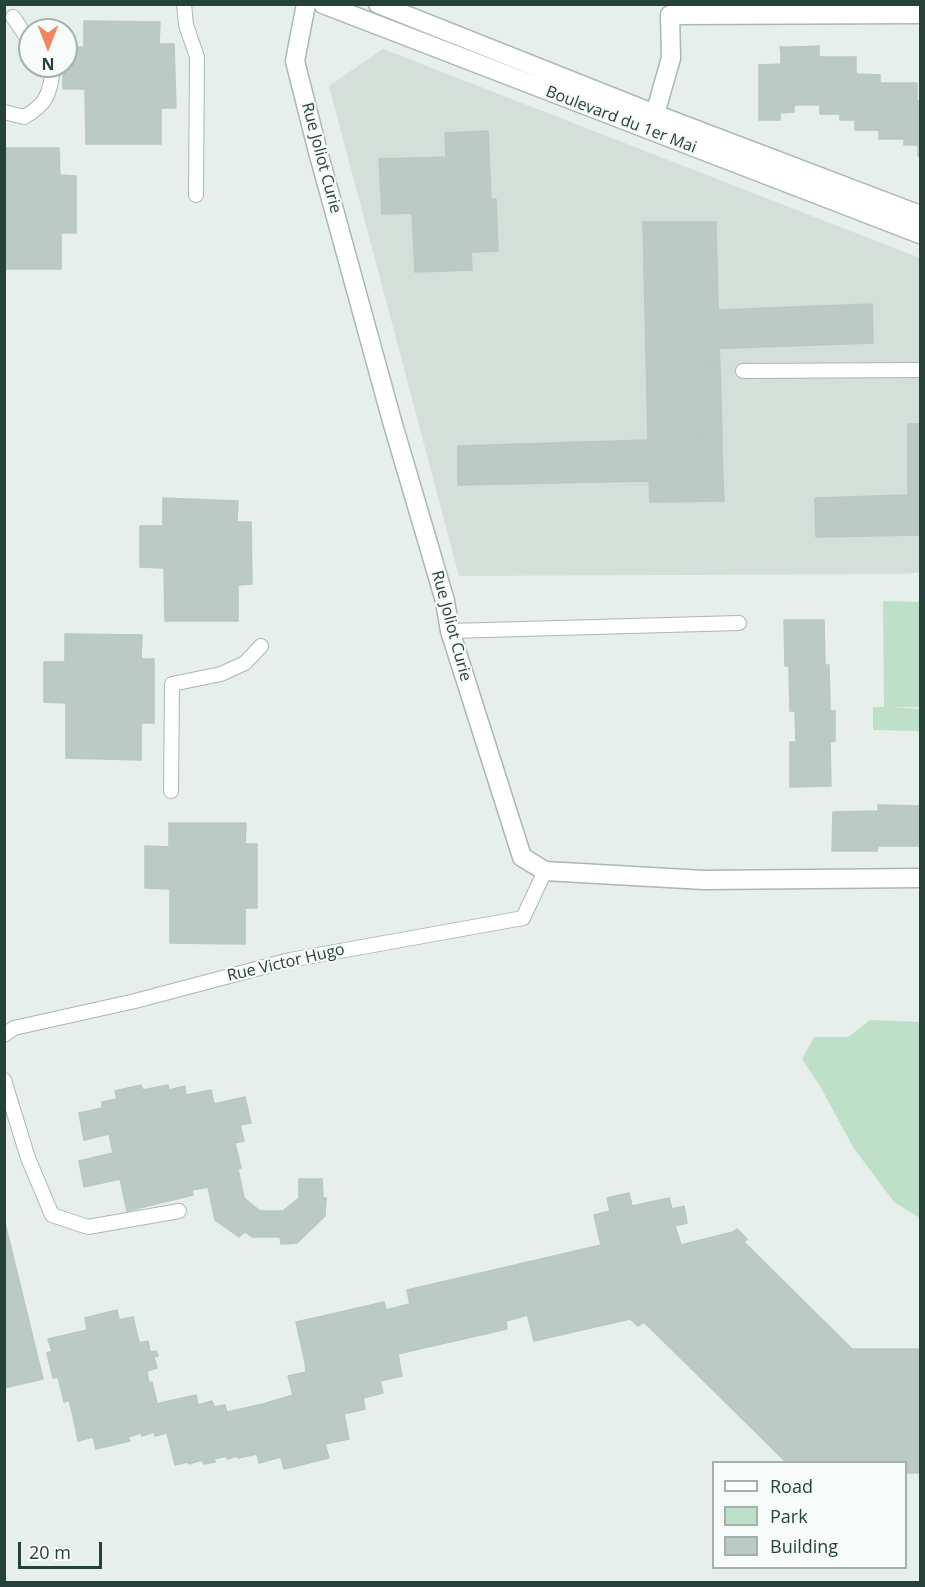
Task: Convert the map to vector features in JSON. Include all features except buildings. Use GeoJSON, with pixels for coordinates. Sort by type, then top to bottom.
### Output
{"type":"FeatureCollection","features":[{"type":"Feature","properties":{"kind":"street","name":"Rue Joliot Curie"},"geometry":{"type":"LineString","coordinates":[[306,4],[296,61],[317,148],[392,421],[445,601],[450,630],[522,857],[545,871]]}},
{"type":"Feature","properties":{"kind":"street","name":"Boulevard du 1er Mai"},"geometry":{"type":"LineString","coordinates":[[322,4],[921,234]]}},
{"type":"Feature","properties":{"kind":"street","name":"Boulevard du 1er Mai"},"geometry":{"type":"LineString","coordinates":[[378,4],[655,114],[921,215]]}},
{"type":"Feature","properties":{"kind":"street"},"geometry":{"type":"LineString","coordinates":[[655,114],[671,58],[670,10],[921,14]]}},
{"type":"Feature","properties":{"kind":"street"},"geometry":{"type":"LineString","coordinates":[[545,871],[589,869],[921,878]]}},
{"type":"Feature","properties":{"kind":"lane"},"geometry":{"type":"LineString","coordinates":[[184,4],[186,25],[197,57],[196,195]]}},
{"type":"Feature","properties":{"kind":"lane"},"geometry":{"type":"LineString","coordinates":[[13,17],[18,24]]}},
{"type":"Feature","properties":{"kind":"lane"},"geometry":{"type":"LineString","coordinates":[[4,112],[24,117],[38,109],[51,91],[52,78]]}},
{"type":"Feature","properties":{"kind":"lane"},"geometry":{"type":"LineString","coordinates":[[743,371],[921,370]]}},
{"type":"Feature","properties":{"kind":"lane"},"geometry":{"type":"LineString","coordinates":[[450,630],[740,623]]}},
{"type":"Feature","properties":{"kind":"lane"},"geometry":{"type":"LineString","coordinates":[[171,791],[172,684],[221,674],[245,663],[261,646]]}},
{"type":"Feature","properties":{"kind":"lane","name":"Rue Victor Hugo"},"geometry":{"type":"LineString","coordinates":[[4,1035],[14,1028],[135,1001],[290,960],[522,918],[545,871]]}},
{"type":"Feature","properties":{"kind":"lane"},"geometry":{"type":"LineString","coordinates":[[4,1080],[28,1158],[52,1215],[88,1227],[179,1211]]}},
{"type":"Feature","properties":{"kind":"shaded area"},"geometry":{"type":"Polygon","coordinates":[[[383,49],[920,258],[920,572],[904,574],[459,576],[329,86],[383,49]]]}},
{"type":"Feature","properties":{"kind":"green space"},"geometry":{"type":"Polygon","coordinates":[[[883,601],[920,602],[920,707],[892,707],[920,709],[920,731],[873,730],[873,707],[884,707],[883,601]]]}},
{"type":"Feature","properties":{"kind":"green space"},"geometry":{"type":"Polygon","coordinates":[[[870,1020],[920,1022],[920,1218],[894,1202],[853,1147],[820,1086],[802,1059],[814,1037],[848,1037],[870,1020]]]}}]}
